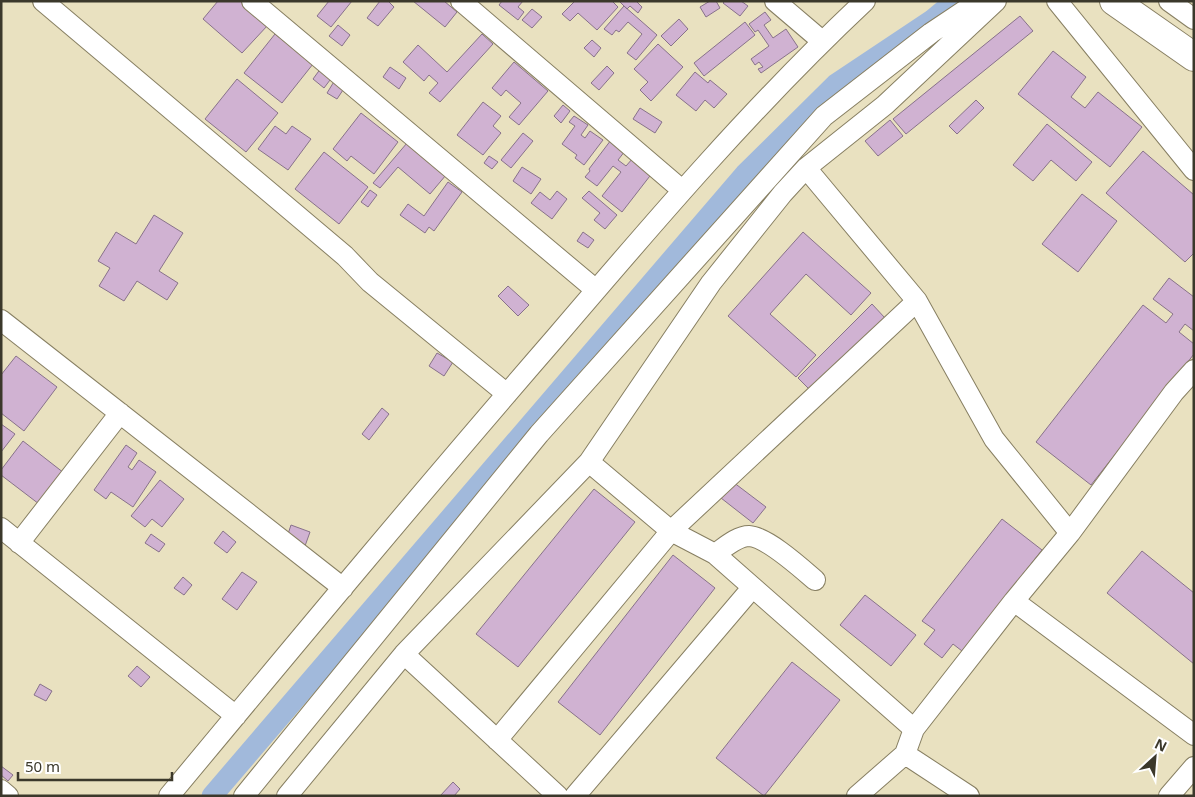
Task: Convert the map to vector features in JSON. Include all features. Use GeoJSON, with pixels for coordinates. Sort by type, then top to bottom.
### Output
{"type":"FeatureCollection","features":[{"type":"Feature","properties":{"kind":"main road"},"geometry":{"type":"LineString","coordinates":[[1114,1],[1194,57]]}},
{"type":"Feature","properties":{"kind":"street"},"geometry":{"type":"LineString","coordinates":[[43,1],[345,256],[370,282],[507,394]]}},
{"type":"Feature","properties":{"kind":"street"},"geometry":{"type":"LineString","coordinates":[[252,1],[596,290]]}},
{"type":"Feature","properties":{"kind":"street"},"geometry":{"type":"LineString","coordinates":[[461,1],[682,190]]}},
{"type":"Feature","properties":{"kind":"street"},"geometry":{"type":"LineString","coordinates":[[775,1],[822,41]]}},
{"type":"Feature","properties":{"kind":"street"},"geometry":{"type":"LineString","coordinates":[[169,796],[507,394],[682,190],[822,41],[865,1]]}},
{"type":"Feature","properties":{"kind":"street"},"geometry":{"type":"LineString","coordinates":[[244,796],[539,434],[824,116],[932,33],[979,1]]}},
{"type":"Feature","properties":{"kind":"street"},"geometry":{"type":"LineString","coordinates":[[287,796],[404,654],[589,462],[711,283],[806,168],[885,105],[996,1]]}},
{"type":"Feature","properties":{"kind":"street"},"geometry":{"type":"LineString","coordinates":[[1057,1],[1194,170]]}},
{"type":"Feature","properties":{"kind":"street"},"geometry":{"type":"LineString","coordinates":[[1169,1],[1194,19]]}},
{"type":"Feature","properties":{"kind":"street"},"geometry":{"type":"LineString","coordinates":[[806,168],[916,301],[994,439],[1070,533]]}},
{"type":"Feature","properties":{"kind":"street"},"geometry":{"type":"LineString","coordinates":[[497,740],[670,530],[916,301]]}},
{"type":"Feature","properties":{"kind":"street"},"geometry":{"type":"LineString","coordinates":[[1,320],[343,588]]}},
{"type":"Feature","properties":{"kind":"street"},"geometry":{"type":"LineString","coordinates":[[858,796],[904,754],[914,729],[1070,533],[1174,392],[1194,370]]}},
{"type":"Feature","properties":{"kind":"street"},"geometry":{"type":"LineString","coordinates":[[20,542],[120,413]]}},
{"type":"Feature","properties":{"kind":"street"},"geometry":{"type":"LineString","coordinates":[[589,462],[670,530],[715,554],[914,729]]}},
{"type":"Feature","properties":{"kind":"street"},"geometry":{"type":"LineString","coordinates":[[1,528],[236,716]]}},
{"type":"Feature","properties":{"kind":"street"},"geometry":{"type":"LineString","coordinates":[[715,554],[738,539],[749,536],[764,540],[815,580]]}},
{"type":"Feature","properties":{"kind":"street"},"geometry":{"type":"LineString","coordinates":[[575,796],[752,588]]}},
{"type":"Feature","properties":{"kind":"street"},"geometry":{"type":"LineString","coordinates":[[1014,601],[1194,735]]}},
{"type":"Feature","properties":{"kind":"street"},"geometry":{"type":"LineString","coordinates":[[404,654],[558,796]]}},
{"type":"Feature","properties":{"kind":"street"},"geometry":{"type":"LineString","coordinates":[[904,754],[969,796]]}},
{"type":"Feature","properties":{"kind":"street"},"geometry":{"type":"LineString","coordinates":[[1169,796],[1194,767]]}},
{"type":"Feature","properties":{"kind":"street"},"geometry":{"type":"LineString","coordinates":[[1,790],[8,796]]}},
{"type":"Feature","properties":{"kind":"building"},"geometry":{"type":"Polygon","coordinates":[[[218,1],[241,1],[268,25],[242,53],[203,19],[218,1]]]}},
{"type":"Feature","properties":{"kind":"building"},"geometry":{"type":"Polygon","coordinates":[[[329,1],[352,1],[331,27],[317,16],[329,1]]]}},
{"type":"Feature","properties":{"kind":"building"},"geometry":{"type":"Polygon","coordinates":[[[380,1],[388,1],[394,7],[378,26],[367,18],[380,1]]]}},
{"type":"Feature","properties":{"kind":"building"},"geometry":{"type":"Polygon","coordinates":[[[413,1],[444,1],[457,12],[445,27],[413,1]]]}},
{"type":"Feature","properties":{"kind":"building"},"geometry":{"type":"Polygon","coordinates":[[[502,1],[523,1],[518,7],[524,12],[518,20],[499,5],[502,1]]]}},
{"type":"Feature","properties":{"kind":"building"},"geometry":{"type":"Polygon","coordinates":[[[575,1],[612,1],[618,7],[597,30],[578,13],[570,21],[562,14],[575,1]]]}},
{"type":"Feature","properties":{"kind":"building"},"geometry":{"type":"Polygon","coordinates":[[[619,1],[636,1],[642,7],[638,13],[630,6],[627,9],[619,1]]]}},
{"type":"Feature","properties":{"kind":"building"},"geometry":{"type":"Polygon","coordinates":[[[710,1],[716,1],[720,8],[706,17],[700,7],[710,1]]]}},
{"type":"Feature","properties":{"kind":"building"},"geometry":{"type":"Polygon","coordinates":[[[725,1],[741,1],[748,6],[740,16],[723,3],[725,1]]]}},
{"type":"Feature","properties":{"kind":"building"},"geometry":{"type":"Polygon","coordinates":[[[624,6],[657,35],[636,60],[627,53],[642,34],[628,22],[619,32],[616,30],[612,35],[604,29],[624,6]]]}},
{"type":"Feature","properties":{"kind":"building"},"geometry":{"type":"Polygon","coordinates":[[[532,9],[542,17],[532,28],[522,20],[532,9]]]}},
{"type":"Feature","properties":{"kind":"building"},"geometry":{"type":"Polygon","coordinates":[[[765,12],[771,20],[764,25],[773,38],[786,29],[798,47],[761,73],[758,69],[763,67],[759,62],[755,65],[751,59],[769,46],[758,30],[755,32],[749,24],[765,12]]]}},
{"type":"Feature","properties":{"kind":"building"},"geometry":{"type":"Polygon","coordinates":[[[1020,16],[1033,31],[906,134],[893,119],[1020,16]]]}},
{"type":"Feature","properties":{"kind":"building"},"geometry":{"type":"Polygon","coordinates":[[[679,19],[688,29],[671,46],[661,36],[679,19]]]}},
{"type":"Feature","properties":{"kind":"building"},"geometry":{"type":"Polygon","coordinates":[[[745,22],[755,35],[704,76],[694,63],[745,22]]]}},
{"type":"Feature","properties":{"kind":"building"},"geometry":{"type":"Polygon","coordinates":[[[338,25],[350,35],[342,46],[329,36],[338,25]]]}},
{"type":"Feature","properties":{"kind":"building"},"geometry":{"type":"Polygon","coordinates":[[[275,34],[313,64],[282,103],[244,73],[275,34]]]}},
{"type":"Feature","properties":{"kind":"building"},"geometry":{"type":"Polygon","coordinates":[[[482,34],[493,44],[440,102],[429,93],[438,83],[429,75],[424,81],[403,62],[418,45],[447,72],[482,34]]]}},
{"type":"Feature","properties":{"kind":"building"},"geometry":{"type":"Polygon","coordinates":[[[592,40],[601,48],[594,57],[584,48],[592,40]]]}},
{"type":"Feature","properties":{"kind":"building"},"geometry":{"type":"Polygon","coordinates":[[[658,44],[683,67],[651,101],[640,90],[648,82],[634,69],[658,44]]]}},
{"type":"Feature","properties":{"kind":"building"},"geometry":{"type":"Polygon","coordinates":[[[1053,51],[1086,77],[1071,97],[1085,108],[1098,92],[1142,127],[1110,167],[1018,94],[1053,51]]]}},
{"type":"Feature","properties":{"kind":"building"},"geometry":{"type":"Polygon","coordinates":[[[514,62],[548,91],[519,125],[509,117],[521,103],[506,90],[501,96],[492,88],[514,62]]]}},
{"type":"Feature","properties":{"kind":"building"},"geometry":{"type":"Polygon","coordinates":[[[607,66],[614,73],[599,90],[591,83],[607,66]]]}},
{"type":"Feature","properties":{"kind":"building"},"geometry":{"type":"Polygon","coordinates":[[[390,67],[406,78],[399,89],[383,77],[390,67]]]}},
{"type":"Feature","properties":{"kind":"building"},"geometry":{"type":"Polygon","coordinates":[[[321,68],[333,76],[324,88],[313,79],[321,68]]]}},
{"type":"Feature","properties":{"kind":"building"},"geometry":{"type":"Polygon","coordinates":[[[695,72],[708,83],[710,80],[727,94],[714,108],[705,100],[696,111],[676,95],[695,72]]]}},
{"type":"Feature","properties":{"kind":"building"},"geometry":{"type":"Polygon","coordinates":[[[237,79],[278,113],[246,152],[205,119],[237,79]]]}},
{"type":"Feature","properties":{"kind":"building"},"geometry":{"type":"Polygon","coordinates":[[[335,80],[345,87],[337,99],[327,93],[335,80]]]}},
{"type":"Feature","properties":{"kind":"building"},"geometry":{"type":"Polygon","coordinates":[[[976,100],[984,108],[957,134],[949,126],[976,100]]]}},
{"type":"Feature","properties":{"kind":"building"},"geometry":{"type":"Polygon","coordinates":[[[483,102],[501,116],[493,126],[501,133],[483,155],[457,135],[483,102]]]}},
{"type":"Feature","properties":{"kind":"building"},"geometry":{"type":"Polygon","coordinates":[[[563,105],[570,111],[561,123],[554,116],[563,105]]]}},
{"type":"Feature","properties":{"kind":"building"},"geometry":{"type":"Polygon","coordinates":[[[640,108],[662,122],[655,133],[633,119],[640,108]]]}},
{"type":"Feature","properties":{"kind":"building"},"geometry":{"type":"Polygon","coordinates":[[[361,113],[398,142],[374,174],[351,156],[347,161],[333,149],[361,113]]]}},
{"type":"Feature","properties":{"kind":"building"},"geometry":{"type":"Polygon","coordinates":[[[574,116],[588,125],[581,135],[585,138],[590,131],[603,140],[584,165],[575,158],[577,155],[562,144],[575,126],[569,122],[574,116]]]}},
{"type":"Feature","properties":{"kind":"building"},"geometry":{"type":"Polygon","coordinates":[[[890,120],[903,136],[878,156],[865,141],[890,120]]]}},
{"type":"Feature","properties":{"kind":"building"},"geometry":{"type":"Polygon","coordinates":[[[1047,124],[1092,162],[1076,181],[1051,160],[1033,181],[1013,165],[1047,124]]]}},
{"type":"Feature","properties":{"kind":"building"},"geometry":{"type":"Polygon","coordinates":[[[275,126],[286,134],[292,126],[311,139],[288,170],[258,149],[275,126]]]}},
{"type":"Feature","properties":{"kind":"building"},"geometry":{"type":"Polygon","coordinates":[[[523,133],[533,141],[511,168],[501,160],[523,133]]]}},
{"type":"Feature","properties":{"kind":"building"},"geometry":{"type":"Polygon","coordinates":[[[611,140],[625,151],[618,160],[626,166],[633,158],[653,172],[622,212],[602,196],[621,172],[613,166],[597,186],[585,177],[611,140]]]}},
{"type":"Feature","properties":{"kind":"building"},"geometry":{"type":"Polygon","coordinates":[[[407,143],[446,175],[430,194],[398,167],[380,188],[373,183],[407,143]]]}},
{"type":"Feature","properties":{"kind":"building"},"geometry":{"type":"Polygon","coordinates":[[[1143,151],[1194,195],[1194,253],[1185,262],[1106,193],[1143,151]]]}},
{"type":"Feature","properties":{"kind":"building"},"geometry":{"type":"Polygon","coordinates":[[[324,152],[368,187],[339,224],[295,189],[324,152]]]}},
{"type":"Feature","properties":{"kind":"building"},"geometry":{"type":"Polygon","coordinates":[[[489,156],[498,162],[492,169],[484,163],[489,156]]]}},
{"type":"Feature","properties":{"kind":"building"},"geometry":{"type":"Polygon","coordinates":[[[522,167],[541,179],[531,194],[513,181],[522,167]]]}},
{"type":"Feature","properties":{"kind":"building"},"geometry":{"type":"Polygon","coordinates":[[[448,182],[462,192],[434,231],[429,227],[425,233],[400,215],[408,204],[424,216],[448,182]]]}},
{"type":"Feature","properties":{"kind":"building"},"geometry":{"type":"Polygon","coordinates":[[[370,190],[377,195],[368,207],[361,202],[370,190]]]}},
{"type":"Feature","properties":{"kind":"building"},"geometry":{"type":"Polygon","coordinates":[[[557,191],[567,199],[552,219],[531,203],[540,192],[550,200],[557,191]]]}},
{"type":"Feature","properties":{"kind":"building"},"geometry":{"type":"Polygon","coordinates":[[[589,191],[617,215],[605,229],[594,220],[600,213],[582,198],[589,191]]]}},
{"type":"Feature","properties":{"kind":"building"},"geometry":{"type":"Polygon","coordinates":[[[1082,194],[1117,221],[1078,272],[1042,244],[1082,194]]]}},
{"type":"Feature","properties":{"kind":"building"},"geometry":{"type":"Polygon","coordinates":[[[154,215],[183,233],[159,271],[178,283],[167,300],[137,281],[124,301],[99,286],[110,268],[98,261],[116,232],[136,244],[154,215]]]}},
{"type":"Feature","properties":{"kind":"building"},"geometry":{"type":"Polygon","coordinates":[[[583,232],[594,240],[588,248],[577,241],[583,232]]]}},
{"type":"Feature","properties":{"kind":"building"},"geometry":{"type":"Polygon","coordinates":[[[803,232],[871,293],[851,315],[806,274],[770,314],[816,355],[796,377],[728,316],[803,232]]]}},
{"type":"Feature","properties":{"kind":"building"},"geometry":{"type":"Polygon","coordinates":[[[1169,278],[1194,297],[1194,331],[1185,324],[1179,332],[1194,344],[1194,354],[1091,485],[1036,442],[1143,305],[1166,323],[1173,314],[1153,299],[1169,278]]]}},
{"type":"Feature","properties":{"kind":"building"},"geometry":{"type":"Polygon","coordinates":[[[508,286],[529,305],[518,316],[498,296],[508,286]]]}},
{"type":"Feature","properties":{"kind":"building"},"geometry":{"type":"Polygon","coordinates":[[[872,304],[885,318],[811,391],[798,378],[872,304]]]}},
{"type":"Feature","properties":{"kind":"building"},"geometry":{"type":"Polygon","coordinates":[[[437,353],[453,362],[444,376],[429,366],[437,353]]]}},
{"type":"Feature","properties":{"kind":"building"},"geometry":{"type":"Polygon","coordinates":[[[16,356],[57,387],[24,431],[1,413],[1,375],[16,356]]]}},
{"type":"Feature","properties":{"kind":"building"},"geometry":{"type":"Polygon","coordinates":[[[382,408],[389,414],[369,440],[362,434],[382,408]]]}},
{"type":"Feature","properties":{"kind":"building"},"geometry":{"type":"Polygon","coordinates":[[[1,424],[15,434],[1,452],[1,424]]]}},
{"type":"Feature","properties":{"kind":"building"},"geometry":{"type":"Polygon","coordinates":[[[23,441],[64,473],[39,504],[1,475],[1,470],[23,441]]]}},
{"type":"Feature","properties":{"kind":"building"},"geometry":{"type":"Polygon","coordinates":[[[126,445],[137,453],[128,467],[132,470],[139,460],[156,472],[133,507],[111,492],[106,499],[94,490],[126,445]]]}},
{"type":"Feature","properties":{"kind":"building"},"geometry":{"type":"Polygon","coordinates":[[[160,480],[184,499],[162,527],[152,519],[145,527],[131,516],[160,480]]]}},
{"type":"Feature","properties":{"kind":"building"},"geometry":{"type":"Polygon","coordinates":[[[733,482],[766,507],[753,523],[721,498],[733,482]]]}},
{"type":"Feature","properties":{"kind":"building"},"geometry":{"type":"Polygon","coordinates":[[[594,489],[635,522],[518,667],[476,634],[594,489]]]}},
{"type":"Feature","properties":{"kind":"building"},"geometry":{"type":"Polygon","coordinates":[[[1002,519],[1042,550],[962,651],[953,644],[942,658],[924,644],[935,630],[922,621],[1002,519]]]}},
{"type":"Feature","properties":{"kind":"building"},"geometry":{"type":"Polygon","coordinates":[[[291,525],[310,532],[305,546],[286,540],[291,525]]]}},
{"type":"Feature","properties":{"kind":"building"},"geometry":{"type":"Polygon","coordinates":[[[223,531],[236,542],[227,553],[214,543],[223,531]]]}},
{"type":"Feature","properties":{"kind":"building"},"geometry":{"type":"Polygon","coordinates":[[[151,534],[165,544],[159,552],[145,543],[151,534]]]}},
{"type":"Feature","properties":{"kind":"building"},"geometry":{"type":"Polygon","coordinates":[[[1142,551],[1194,593],[1194,664],[1107,593],[1142,551]]]}},
{"type":"Feature","properties":{"kind":"building"},"geometry":{"type":"Polygon","coordinates":[[[673,555],[715,588],[600,735],[558,702],[673,555]]]}},
{"type":"Feature","properties":{"kind":"building"},"geometry":{"type":"Polygon","coordinates":[[[242,572],[257,582],[237,610],[222,599],[242,572]]]}},
{"type":"Feature","properties":{"kind":"building"},"geometry":{"type":"Polygon","coordinates":[[[183,577],[192,585],[184,595],[174,588],[183,577]]]}},
{"type":"Feature","properties":{"kind":"building"},"geometry":{"type":"Polygon","coordinates":[[[865,595],[916,635],[891,666],[840,625],[865,595]]]}},
{"type":"Feature","properties":{"kind":"building"},"geometry":{"type":"Polygon","coordinates":[[[792,662],[840,700],[764,796],[716,758],[792,662]]]}},
{"type":"Feature","properties":{"kind":"building"},"geometry":{"type":"Polygon","coordinates":[[[137,666],[150,677],[141,687],[128,676],[137,666]]]}},
{"type":"Feature","properties":{"kind":"building"},"geometry":{"type":"Polygon","coordinates":[[[40,684],[52,691],[46,701],[34,695],[40,684]]]}},
{"type":"Feature","properties":{"kind":"building"},"geometry":{"type":"Polygon","coordinates":[[[1,766],[13,775],[8,781],[1,775],[1,766]]]}},
{"type":"Feature","properties":{"kind":"building"},"geometry":{"type":"Polygon","coordinates":[[[453,782],[460,789],[454,796],[440,796],[453,782]]]}},
{"type":"Feature","properties":{"kind":"waterway"},"geometry":{"type":"LineString","coordinates":[[212,796],[745,174],[836,84],[932,20],[955,1]]}}]}
